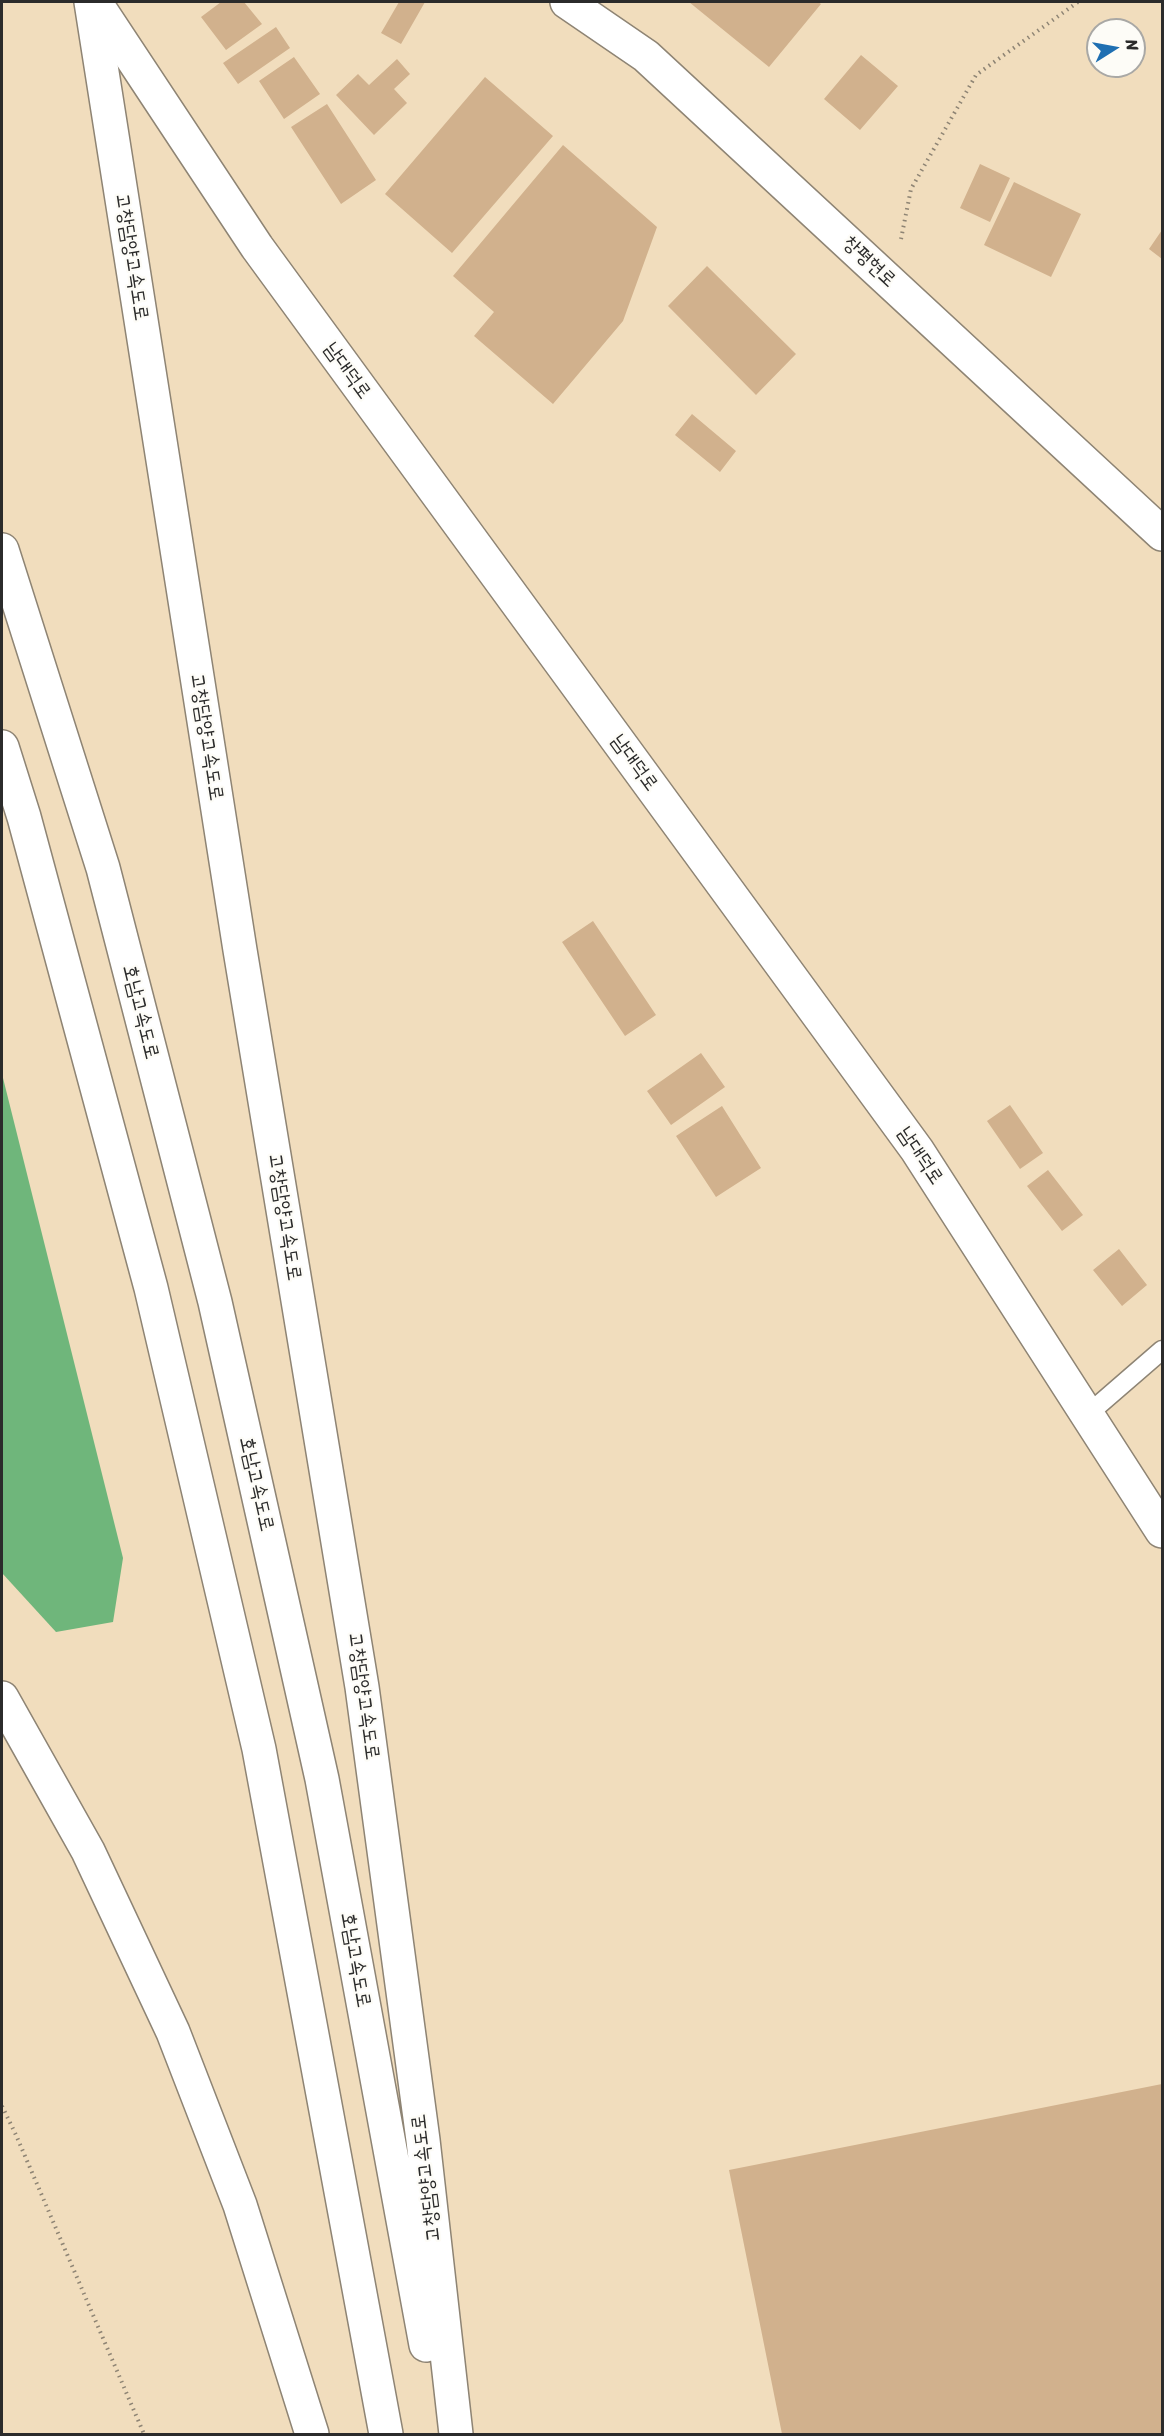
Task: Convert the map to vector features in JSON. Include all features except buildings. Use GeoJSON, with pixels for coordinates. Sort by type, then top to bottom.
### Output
{"type":"FeatureCollection","features":[{"type":"Feature","properties":{"kind":"main road","name":"고창담양고속도로"},"geometry":{"type":"LineString","coordinates":[[93,2],[240,950],[362,1687],[423,2140],[456,2434]]}},
{"type":"Feature","properties":{"kind":"main road","name":"남대덕로"},"geometry":{"type":"LineString","coordinates":[[93,2],[257,247],[917,1150],[1162,1532]]}},
{"type":"Feature","properties":{"kind":"main road","name":"창평현로"},"geometry":{"type":"LineString","coordinates":[[567,2],[646,56],[1162,534]]}},
{"type":"Feature","properties":{"kind":"main road","name":"호남고속도로"},"geometry":{"type":"LineString","coordinates":[[2,550],[103,868],[215,1302],[322,1779],[442,2434]]}},
{"type":"Feature","properties":{"kind":"main road"},"geometry":{"type":"LineString","coordinates":[[2,747],[24,817],[151,1288],[259,1749],[386,2434]]}},
{"type":"Feature","properties":{"kind":"main road"},"geometry":{"type":"LineString","coordinates":[[2,1698],[88,1851],[174,2031],[240,2205],[312,2434]]}},
{"type":"Feature","properties":{"kind":"lane"},"geometry":{"type":"LineString","coordinates":[[1088,1416],[1162,1350]]}},
{"type":"Feature","properties":{"kind":"path"},"geometry":{"type":"LineString","coordinates":[[893,284],[911,189],[976,75],[1078,2]]}},
{"type":"Feature","properties":{"kind":"path"},"geometry":{"type":"LineString","coordinates":[[2,2106],[144,2434]]}},
{"type":"Feature","properties":{"kind":"green space"},"geometry":{"type":"Polygon","coordinates":[[[2,1074],[123,1558],[113,1622],[56,1632],[2,1573],[2,1074]]]}}]}
